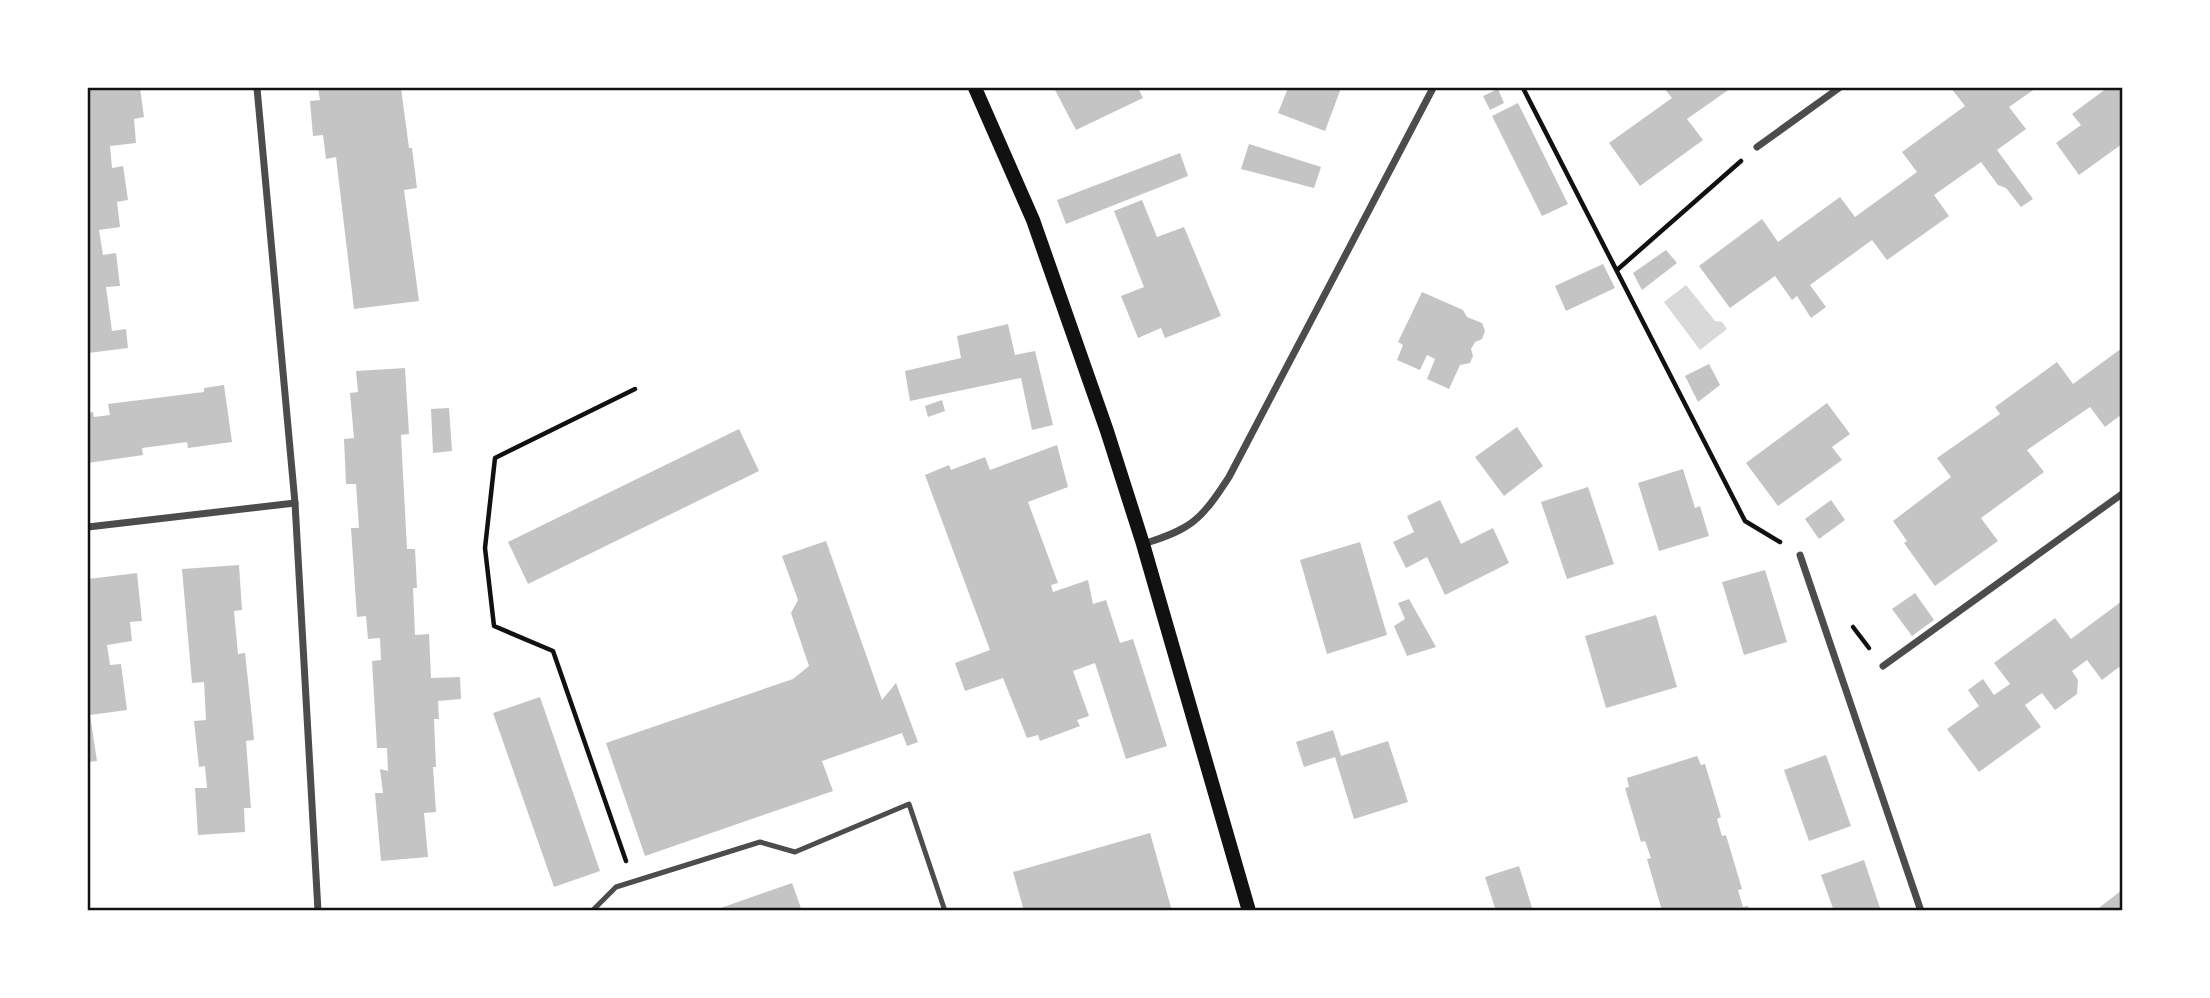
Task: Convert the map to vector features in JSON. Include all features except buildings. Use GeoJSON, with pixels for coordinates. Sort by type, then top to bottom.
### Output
{"type":"FeatureCollection","features":[{"type":"Feature","properties":{"kind":"main road"},"geometry":{"type":"LineString","coordinates":[[975,88],[1033,220],[1107,431],[1143,544],[1249,911]]}},
{"type":"Feature","properties":{"kind":"street"},"geometry":{"type":"LineString","coordinates":[[257,88],[295,503],[318,911]]}},
{"type":"Feature","properties":{"kind":"street"},"geometry":{"type":"LineString","coordinates":[[1143,544],[1178,533],[1208,510],[1229,477],[1433,88]]}},
{"type":"Feature","properties":{"kind":"street"},"geometry":{"type":"LineString","coordinates":[[1757,147],[1839,88]]}},
{"type":"Feature","properties":{"kind":"street"},"geometry":{"type":"LineString","coordinates":[[1882,666],[2123,494]]}},
{"type":"Feature","properties":{"kind":"street"},"geometry":{"type":"LineString","coordinates":[[88,527],[295,503]]}},
{"type":"Feature","properties":{"kind":"street"},"geometry":{"type":"LineString","coordinates":[[1800,555],[1921,911]]}},
{"type":"Feature","properties":{"kind":"lane"},"geometry":{"type":"LineString","coordinates":[[592,911],[616,887],[760,842],[795,852],[909,804],[945,911]]}},
{"type":"Feature","properties":{"kind":"path"},"geometry":{"type":"LineString","coordinates":[[1523,88],[1745,521],[1800,555]]}},
{"type":"Feature","properties":{"kind":"path"},"geometry":{"type":"LineString","coordinates":[[1617,270],[1757,147]]}},
{"type":"Feature","properties":{"kind":"path"},"geometry":{"type":"LineString","coordinates":[[633,882],[553,651],[494,626],[485,548],[495,458],[635,389]]}},
{"type":"Feature","properties":{"kind":"shaded area"},"geometry":{"type":"Polygon","coordinates":[[[1686,285],[1715,321],[1722,322],[1727,329],[1700,350],[1664,302],[1686,285]]]}}]}
